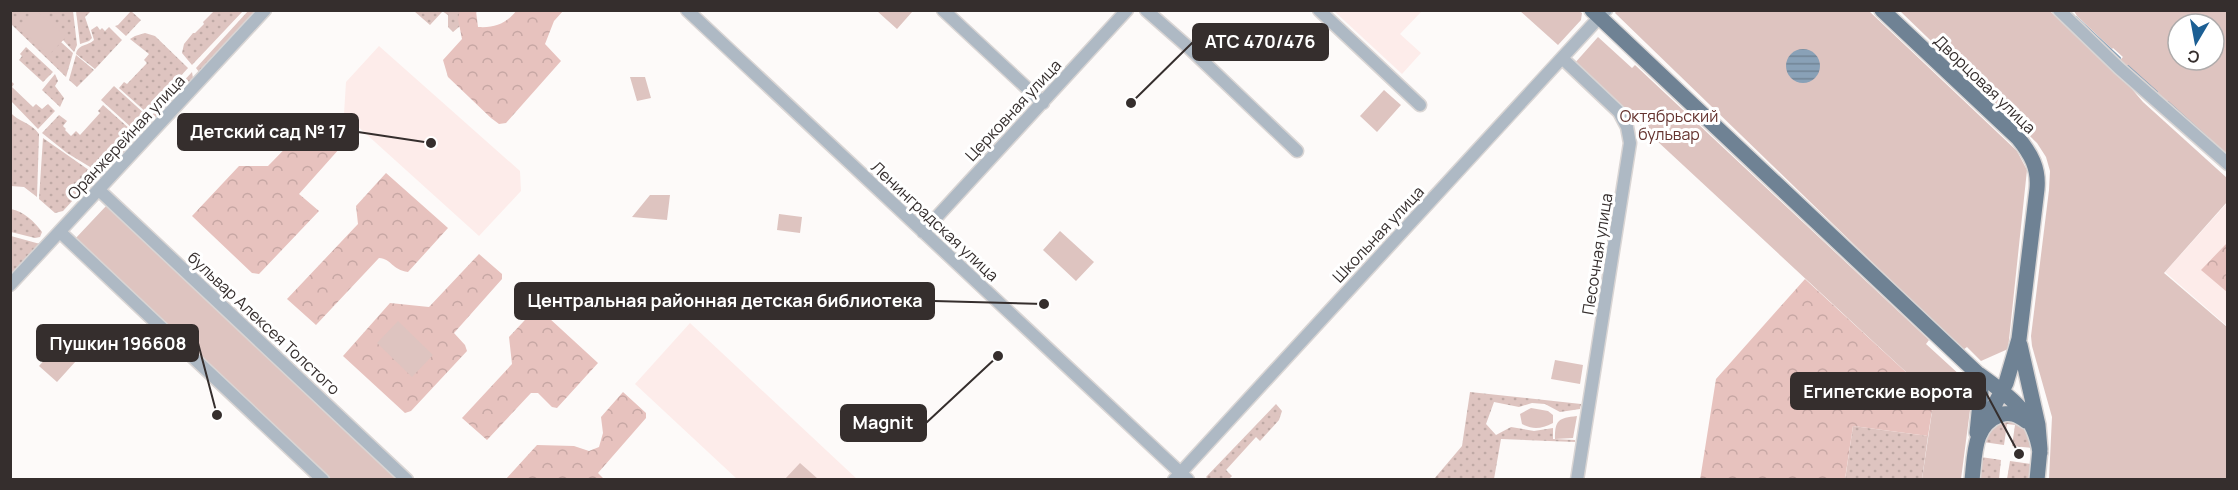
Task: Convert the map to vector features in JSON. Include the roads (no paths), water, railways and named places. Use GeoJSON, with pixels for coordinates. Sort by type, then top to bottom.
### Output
{"type":"FeatureCollection","features":[{"type":"Feature","properties":{"kind":"main road","name":"Дворцовая улица"},"geometry":{"type":"LineString","coordinates":[[1882,10],[2018,138],[2036,165],[2037,189],[2019,339]]}},
{"type":"Feature","properties":{"kind":"main road"},"geometry":{"type":"LineString","coordinates":[[1599,13],[1977,373],[2002,391],[2025,414],[2036,432],[2040,453]]}},
{"type":"Feature","properties":{"kind":"main road"},"geometry":{"type":"LineString","coordinates":[[2019,339],[2038,425],[2040,453],[2037,480]]}},
{"type":"Feature","properties":{"kind":"main road"},"geometry":{"type":"LineString","coordinates":[[1980,434],[2002,391],[2019,339]]}},
{"type":"Feature","properties":{"kind":"main road"},"geometry":{"type":"LineString","coordinates":[[1972,480],[1980,434],[1981,393],[1977,373]]}},
{"type":"Feature","properties":{"kind":"main road"},"geometry":{"type":"LineString","coordinates":[[1980,434],[1997,416],[2011,413],[2023,419],[2036,432]]}},
{"type":"Feature","properties":{"kind":"street","name":"Оранжерейная улица"},"geometry":{"type":"LineString","coordinates":[[10,285],[265,10]]}},
{"type":"Feature","properties":{"kind":"street","name":"Ленинградская улица"},"geometry":{"type":"LineString","coordinates":[[687,10],[1180,477]]}},
{"type":"Feature","properties":{"kind":"street"},"geometry":{"type":"LineString","coordinates":[[943,10],[1043,103]]}},
{"type":"Feature","properties":{"kind":"street","name":"Церковная улица"},"geometry":{"type":"LineString","coordinates":[[923,232],[1127,10]]}},
{"type":"Feature","properties":{"kind":"street"},"geometry":{"type":"LineString","coordinates":[[1146,10],[1297,151]]}},
{"type":"Feature","properties":{"kind":"street"},"geometry":{"type":"LineString","coordinates":[[1319,10],[1420,105]]}},
{"type":"Feature","properties":{"kind":"street"},"geometry":{"type":"LineString","coordinates":[[2059,10],[2119,68],[2228,164]]}},
{"type":"Feature","properties":{"kind":"street","name":"Школьная улица"},"geometry":{"type":"LineString","coordinates":[[1180,477],[1562,58],[1599,13]]}},
{"type":"Feature","properties":{"kind":"street","name":"Песочная улица"},"geometry":{"type":"LineString","coordinates":[[1562,58],[1619,112],[1627,126],[1630,143],[1577,480]]}},
{"type":"Feature","properties":{"kind":"street","name":"бульвар Алексея Толстого"},"geometry":{"type":"LineString","coordinates":[[99,190],[407,480]]}},
{"type":"Feature","properties":{"kind":"street"},"geometry":{"type":"LineString","coordinates":[[60,232],[323,480]]}},
{"type":"Feature","properties":{"kind":"water"},"geometry":{"type":"Polygon","coordinates":[[[1803,49],[1815,54],[1820,66],[1815,78],[1803,83],[1791,78],[1786,66],[1791,54],[1803,49]]]}},
{"type":"Feature","properties":{"kind":"waterway"},"geometry":{"type":"LineString","coordinates":[[2076,17],[2120,58]]}},
{"type":"Feature","properties":{"kind":"waterway"},"geometry":{"type":"LineString","coordinates":[[2128,66],[2157,92]]}},
{"type":"Feature","properties":{"kind":"waterway"},"geometry":{"type":"LineString","coordinates":[[2168,102],[2208,138]]}},
{"type":"Feature","properties":{"kind":"place","name":"АТС 470/476"},"geometry":{"type":"Point","coordinates":[1131,103]}},
{"type":"Feature","properties":{"kind":"place","name":"Детский сад № 17"},"geometry":{"type":"Point","coordinates":[431,143]}},
{"type":"Feature","properties":{"kind":"place","name":"Центральная районная детская библиотека"},"geometry":{"type":"Point","coordinates":[1044,304]}},
{"type":"Feature","properties":{"kind":"place","name":"Magnit"},"geometry":{"type":"Point","coordinates":[998,356]}},
{"type":"Feature","properties":{"kind":"place","name":"Пушкин 196608"},"geometry":{"type":"Point","coordinates":[217,415]}},
{"type":"Feature","properties":{"kind":"place","name":"Египетские ворота"},"geometry":{"type":"Point","coordinates":[2019,454]}},
{"type":"Feature","properties":{"kind":"park label","name":"Октябрьский бульвар"},"geometry":{"type":"Point","coordinates":[1669,125]}}]}
